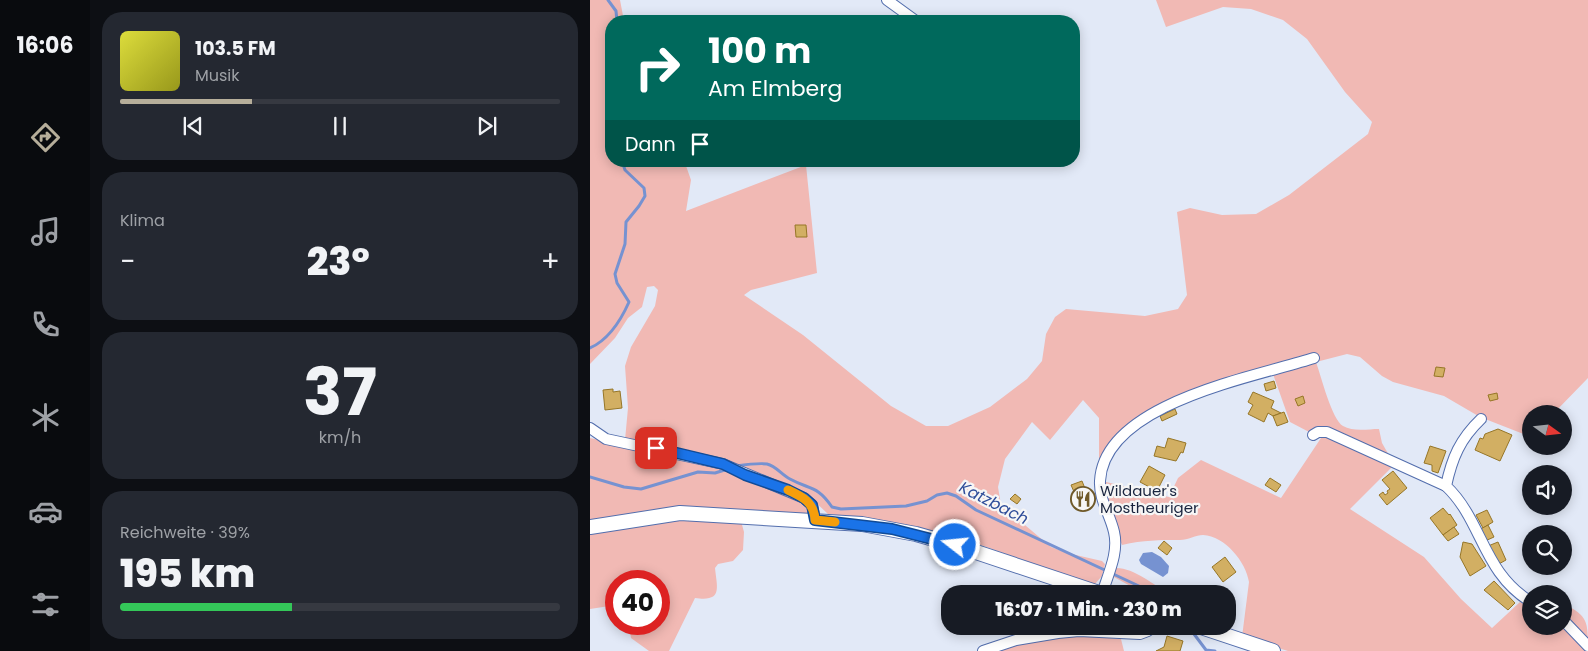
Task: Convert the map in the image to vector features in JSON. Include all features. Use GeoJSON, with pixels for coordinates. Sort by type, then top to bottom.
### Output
{"type":"FeatureCollection","features":[{"type":"Feature","properties":{"kind":"street"},"geometry":{"type":"LineString","coordinates":[[888,0],[908,15]]}},
{"type":"Feature","properties":{"kind":"street"},"geometry":{"type":"LineString","coordinates":[[1105,585],[1116,548],[1115,532],[1101,497],[1101,470],[1111,448],[1124,433],[1137,422],[1213,386],[1314,358]]}},
{"type":"Feature","properties":{"kind":"street"},"geometry":{"type":"LineString","coordinates":[[1446,486],[1456,449],[1481,419]]}},
{"type":"Feature","properties":{"kind":"street"},"geometry":{"type":"LineString","coordinates":[[590,428],[606,439],[639,444],[731,468],[804,498],[812,505],[815,520]]}},
{"type":"Feature","properties":{"kind":"street"},"geometry":{"type":"LineString","coordinates":[[1313,435],[1318,432],[1327,432],[1446,486],[1464,508],[1483,548],[1499,574],[1522,595]]}},
{"type":"Feature","properties":{"kind":"street"},"geometry":{"type":"LineString","coordinates":[[590,527],[680,513],[862,524],[916,534],[997,557],[1076,585]]}},
{"type":"Feature","properties":{"kind":"street"},"geometry":{"type":"LineString","coordinates":[[1572,629],[1588,646]]}},
{"type":"Feature","properties":{"kind":"street"},"geometry":{"type":"LineString","coordinates":[[983,651],[1016,640],[1043,635]]}},
{"type":"Feature","properties":{"kind":"street"},"geometry":{"type":"LineString","coordinates":[[1225,635],[1273,651]]}},
{"type":"Feature","properties":{"kind":"shaded area"},"geometry":{"type":"Polygon","coordinates":[[[590,0],[620,0],[623,15],[605,15],[605,167],[686,167],[691,180],[686,211],[801,167],[806,167],[817,273],[751,290],[744,295],[803,335],[891,406],[926,426],[948,426],[990,407],[1027,379],[1042,361],[1046,334],[1055,317],[1066,309],[1145,316],[1178,309],[1187,295],[1177,212],[1190,208],[1222,215],[1256,214],[1289,195],[1368,134],[1372,122],[1345,92],[1307,39],[1283,20],[1251,9],[1223,7],[1166,27],[1156,0],[1588,0],[1588,378],[1562,405],[1522,405],[1522,433],[1480,417],[1444,396],[1393,382],[1382,376],[1360,357],[1347,354],[1316,362],[1331,407],[1339,422],[1351,429],[1379,429],[1382,443],[1390,457],[1365,446],[1311,433],[1290,422],[1273,374],[1190,394],[1107,450],[1099,467],[1099,418],[1083,400],[1050,440],[1032,422],[1005,459],[998,487],[1001,505],[1051,547],[1067,553],[1102,561],[1105,564],[1102,576],[1094,585],[961,538],[918,528],[828,514],[811,498],[758,477],[625,440],[628,408],[625,366],[631,347],[655,306],[658,290],[654,286],[647,287],[642,307],[628,318],[615,338],[590,364],[590,0]]]}},
{"type":"Feature","properties":{"kind":"shaded area"},"geometry":{"type":"Polygon","coordinates":[[[1323,435],[1393,466],[1350,509],[1424,557],[1461,599],[1492,628],[1520,602],[1522,603],[1522,635],[1572,635],[1572,608],[1582,616],[1587,626],[1588,651],[1288,651],[1242,637],[1249,582],[1244,566],[1233,551],[1219,540],[1203,535],[1183,540],[1137,542],[1122,545],[1103,498],[1102,481],[1169,497],[1178,478],[1201,460],[1281,498],[1323,435]]]}},
{"type":"Feature","properties":{"kind":"shaded area"},"geometry":{"type":"Polygon","coordinates":[[[590,438],[718,466],[807,504],[810,514],[590,521],[590,438]]]}},
{"type":"Feature","properties":{"kind":"shaded area"},"geometry":{"type":"Polygon","coordinates":[[[684,518],[741,521],[744,532],[743,550],[733,561],[718,564],[715,568],[717,587],[714,596],[704,599],[695,598],[669,651],[649,651],[631,638],[631,635],[670,635],[670,570],[605,570],[605,607],[590,609],[590,532],[684,518]]]}},
{"type":"Feature","properties":{"kind":"shaded area"},"geometry":{"type":"Polygon","coordinates":[[[1115,568],[1122,568],[1136,573],[1155,585],[1128,585],[1112,576],[1115,568]]]}},
{"type":"Feature","properties":{"kind":"shaded area"},"geometry":{"type":"Polygon","coordinates":[[[1074,635],[1121,639],[1124,651],[993,651],[1023,642],[1074,635]]]}},
{"type":"Feature","properties":{"kind":"water"},"geometry":{"type":"Polygon","coordinates":[[[1152,552],[1161,557],[1169,566],[1168,573],[1163,577],[1141,564],[1139,560],[1143,553],[1152,552]]]}},
{"type":"Feature","properties":{"kind":"building"},"geometry":{"type":"Polygon","coordinates":[[[795,225],[806,225],[807,237],[796,237],[795,225]]]}},
{"type":"Feature","properties":{"kind":"building"},"geometry":{"type":"Polygon","coordinates":[[[1436,367],[1445,368],[1443,377],[1434,376],[1436,367]]]}},
{"type":"Feature","properties":{"kind":"building"},"geometry":{"type":"Polygon","coordinates":[[[1274,381],[1276,388],[1266,391],[1264,384],[1274,381]]]}},
{"type":"Feature","properties":{"kind":"building"},"geometry":{"type":"Polygon","coordinates":[[[613,389],[613,392],[620,391],[622,408],[605,410],[603,390],[613,389]]]}},
{"type":"Feature","properties":{"kind":"building"},"geometry":{"type":"Polygon","coordinates":[[[1253,392],[1274,401],[1271,408],[1281,413],[1273,416],[1268,413],[1264,422],[1248,414],[1253,405],[1248,402],[1253,392]]]}},
{"type":"Feature","properties":{"kind":"building"},"geometry":{"type":"Polygon","coordinates":[[[1497,393],[1498,399],[1490,401],[1488,395],[1497,393]]]}},
{"type":"Feature","properties":{"kind":"building"},"geometry":{"type":"Polygon","coordinates":[[[1303,396],[1305,403],[1298,406],[1295,399],[1303,396]]]}},
{"type":"Feature","properties":{"kind":"building"},"geometry":{"type":"Polygon","coordinates":[[[1175,409],[1177,414],[1162,421],[1160,416],[1175,409]]]}},
{"type":"Feature","properties":{"kind":"building"},"geometry":{"type":"Polygon","coordinates":[[[1284,412],[1288,422],[1277,426],[1273,416],[1284,412]]]}},
{"type":"Feature","properties":{"kind":"building"},"geometry":{"type":"Polygon","coordinates":[[[1498,429],[1512,435],[1500,461],[1475,450],[1480,438],[1483,439],[1485,434],[1498,429]]]}},
{"type":"Feature","properties":{"kind":"building"},"geometry":{"type":"Polygon","coordinates":[[[1168,438],[1186,443],[1183,453],[1181,452],[1176,461],[1154,456],[1157,446],[1165,448],[1168,438]]]}},
{"type":"Feature","properties":{"kind":"building"},"geometry":{"type":"Polygon","coordinates":[[[1430,446],[1446,451],[1438,473],[1432,471],[1432,465],[1424,463],[1430,446]]]}},
{"type":"Feature","properties":{"kind":"building"},"geometry":{"type":"Polygon","coordinates":[[[1149,466],[1165,475],[1157,491],[1140,482],[1149,466]]]}},
{"type":"Feature","properties":{"kind":"building"},"geometry":{"type":"Polygon","coordinates":[[[1393,471],[1407,488],[1387,505],[1379,495],[1383,492],[1385,495],[1388,493],[1387,491],[1390,489],[1382,480],[1393,471]]]}},
{"type":"Feature","properties":{"kind":"building"},"geometry":{"type":"Polygon","coordinates":[[[1270,478],[1281,485],[1276,492],[1265,485],[1270,478]]]}},
{"type":"Feature","properties":{"kind":"building","name":"Wildauer's Mostheuriger"},"geometry":{"type":"Polygon","coordinates":[[[1082,481],[1092,506],[1082,510],[1071,485],[1082,481]]]}},
{"type":"Feature","properties":{"kind":"building"},"geometry":{"type":"Polygon","coordinates":[[[1015,494],[1021,499],[1017,504],[1010,499],[1015,494]]]}},
{"type":"Feature","properties":{"kind":"building"},"geometry":{"type":"Polygon","coordinates":[[[1443,508],[1450,514],[1457,525],[1443,535],[1430,518],[1443,508]]]}},
{"type":"Feature","properties":{"kind":"building"},"geometry":{"type":"Polygon","coordinates":[[[1487,510],[1493,522],[1483,528],[1476,515],[1487,510]]]}},
{"type":"Feature","properties":{"kind":"building"},"geometry":{"type":"Polygon","coordinates":[[[1488,525],[1494,537],[1485,541],[1479,530],[1488,525]]]}},
{"type":"Feature","properties":{"kind":"building"},"geometry":{"type":"Polygon","coordinates":[[[1454,527],[1459,534],[1448,541],[1443,535],[1454,527]]]}},
{"type":"Feature","properties":{"kind":"building"},"geometry":{"type":"Polygon","coordinates":[[[1164,541],[1172,548],[1167,555],[1158,548],[1164,541]]]}},
{"type":"Feature","properties":{"kind":"building"},"geometry":{"type":"Polygon","coordinates":[[[1463,542],[1472,544],[1486,566],[1470,576],[1460,557],[1463,542]]]}},
{"type":"Feature","properties":{"kind":"building"},"geometry":{"type":"Polygon","coordinates":[[[1498,542],[1506,560],[1497,565],[1488,546],[1498,542]]]}},
{"type":"Feature","properties":{"kind":"building"},"geometry":{"type":"Polygon","coordinates":[[[1225,557],[1236,572],[1223,582],[1212,567],[1225,557]]]}},
{"type":"Feature","properties":{"kind":"building"},"geometry":{"type":"Polygon","coordinates":[[[1494,581],[1515,603],[1508,610],[1484,590],[1494,581]]]}},
{"type":"Feature","properties":{"kind":"building"},"geometry":{"type":"Polygon","coordinates":[[[1167,636],[1183,641],[1180,651],[1156,651],[1164,647],[1167,636]]]}},
{"type":"Feature","properties":{"kind":"waterway"},"geometry":{"type":"LineString","coordinates":[[608,0],[616,11],[616,15]]}},
{"type":"Feature","properties":{"kind":"waterway"},"geometry":{"type":"LineString","coordinates":[[590,348],[608,335],[622,316],[629,302],[617,283],[615,274],[625,244],[626,222],[645,196],[644,188],[624,167]]}},
{"type":"Feature","properties":{"kind":"waterway","name":"Katzbach"},"geometry":{"type":"LineString","coordinates":[[736,466],[770,465],[790,479],[817,491],[832,507],[841,509],[906,506],[927,501],[937,495],[947,493],[956,496],[976,510],[1137,585]]}},
{"type":"Feature","properties":{"kind":"waterway","name":"Katzbach"},"geometry":{"type":"LineString","coordinates":[[590,477],[624,487],[641,489],[698,472],[715,473],[728,469]]}},
{"type":"Feature","properties":{"kind":"waterway","name":"Katzbach"},"geometry":{"type":"LineString","coordinates":[[1195,635],[1206,650],[1215,651]]}},
{"type":"Feature","properties":{"kind":"slow traffic"},"geometry":{"type":"LineString","coordinates":[[788,490],[804,498],[812,505],[815,511],[815,520],[835,522]]}},
{"type":"Feature","properties":{"kind":"place","name":"Wildauer's Mostheuriger"},"geometry":{"type":"Point","coordinates":[1083,499]}},
{"type":"Feature","properties":{"kind":"route"},"geometry":{"type":"LineString","coordinates":[[656,448],[723,464],[745,475],[788,490],[804,498],[812,505],[815,511],[815,520],[892,529],[955,545]]}}]}
